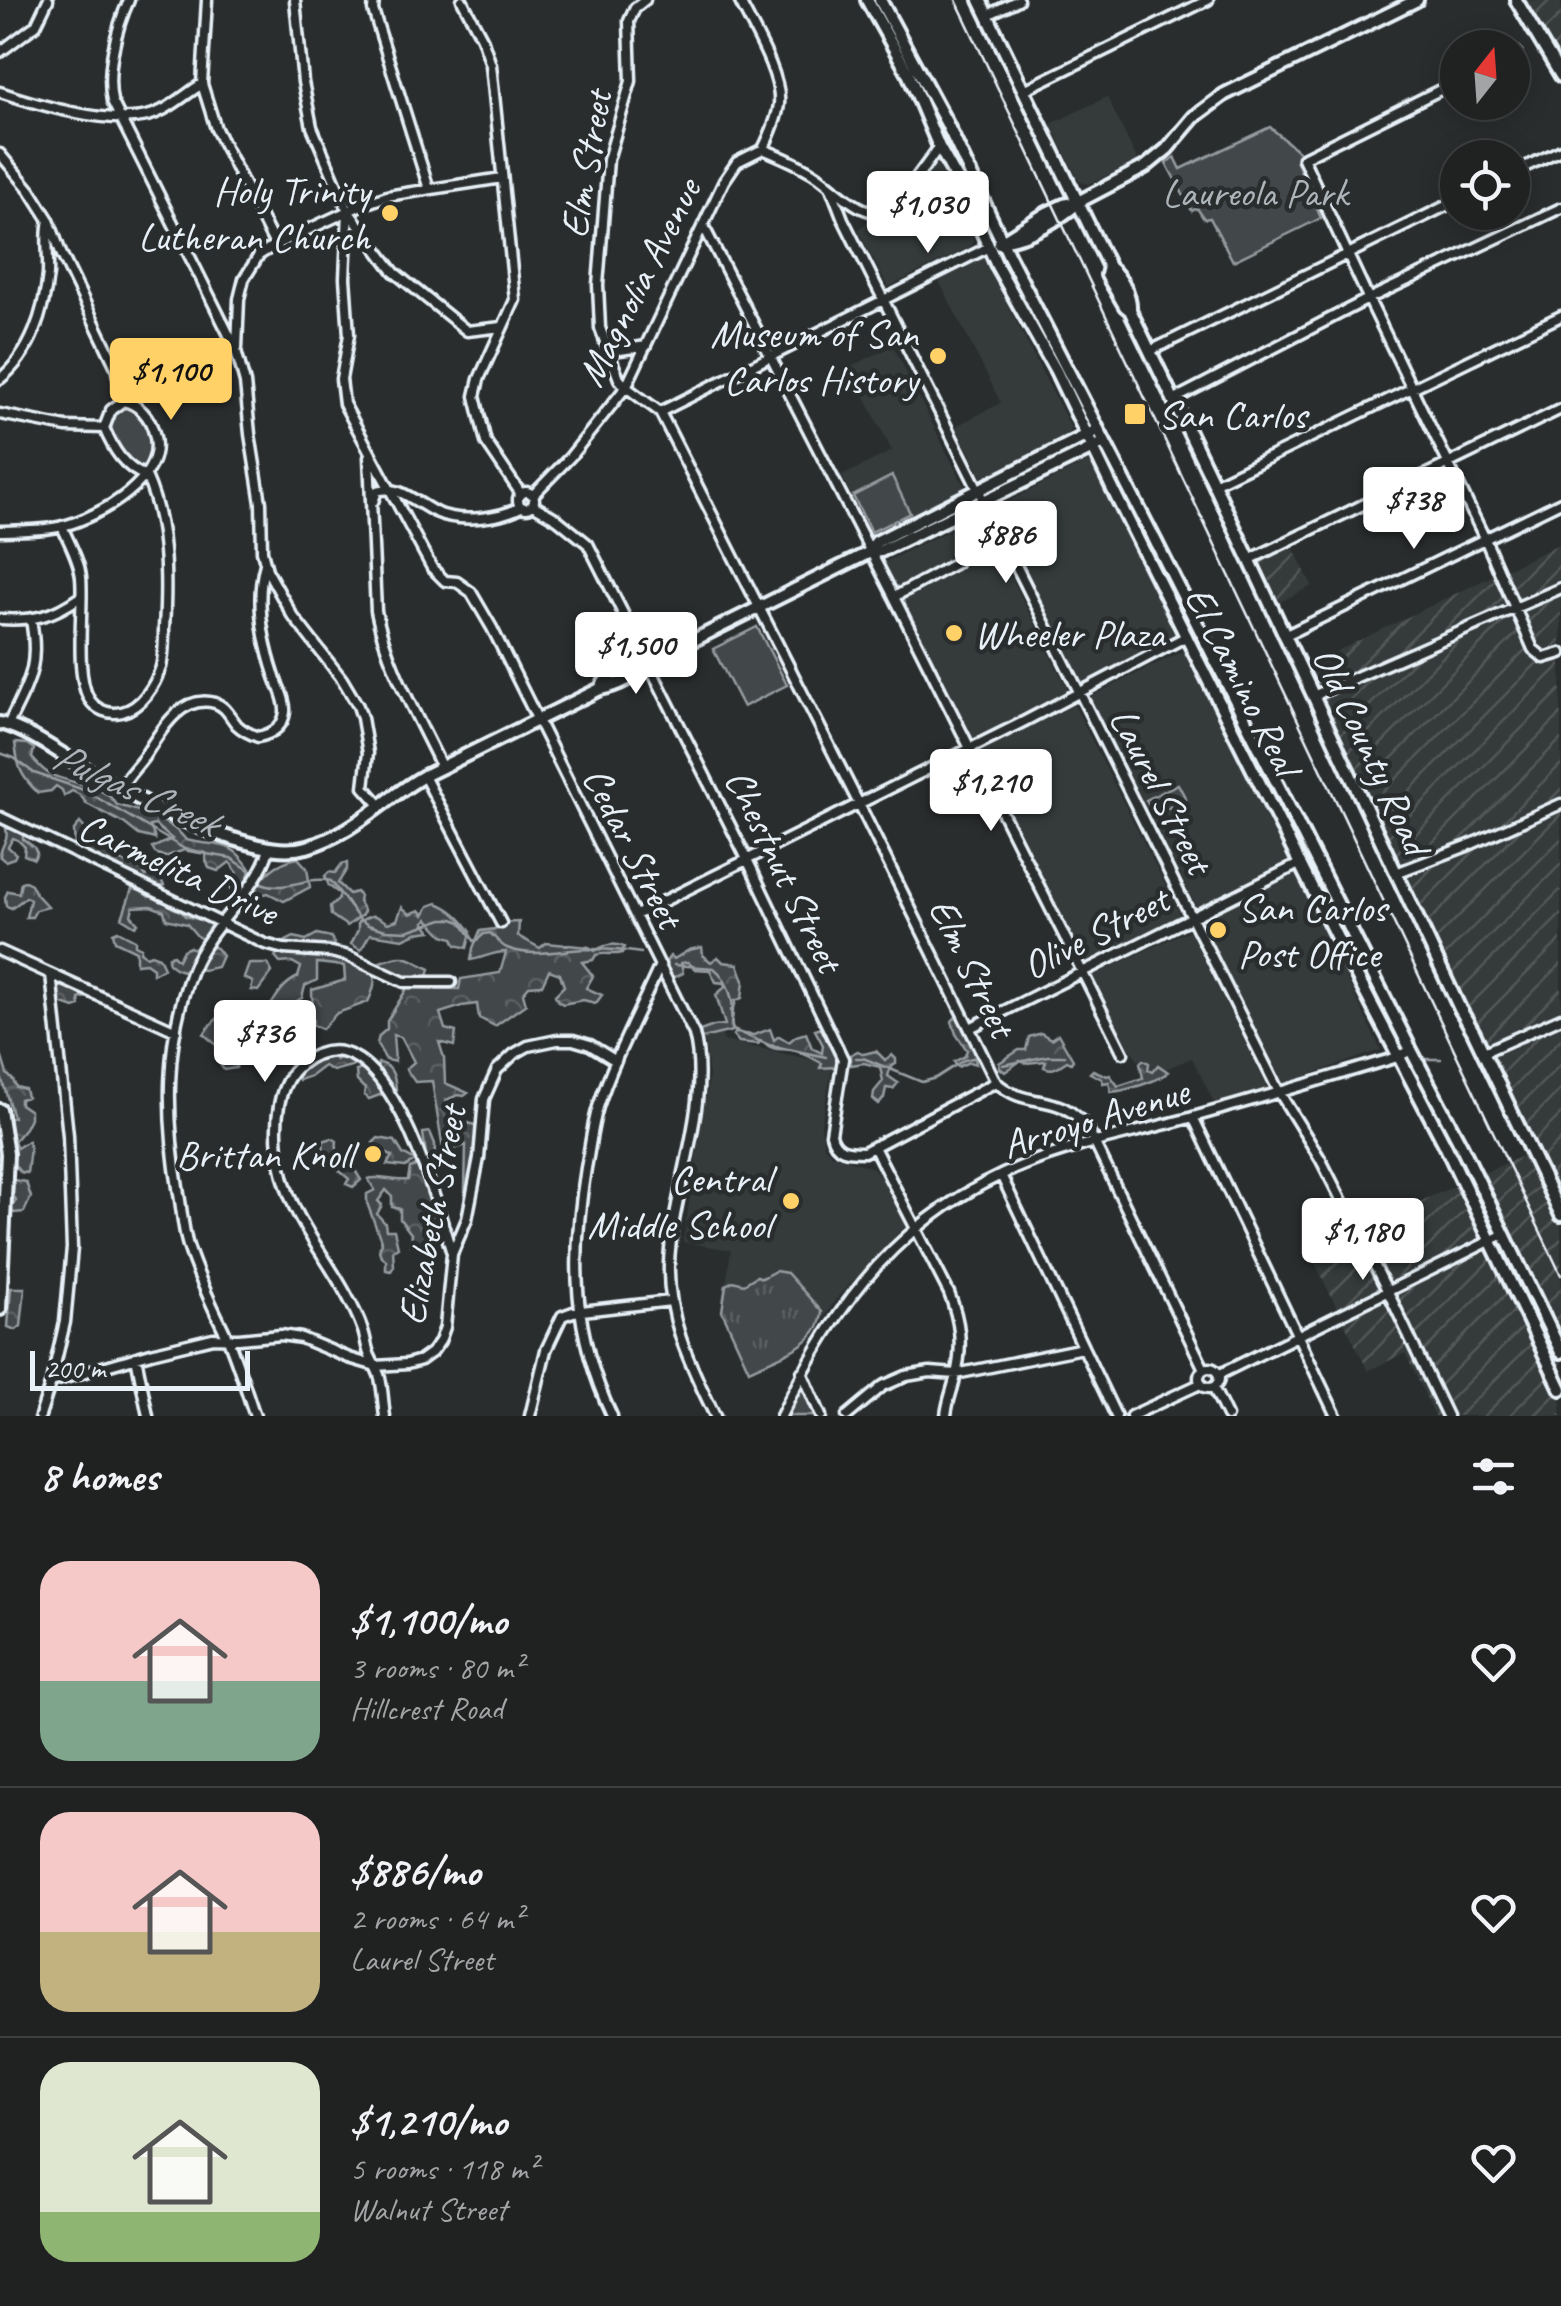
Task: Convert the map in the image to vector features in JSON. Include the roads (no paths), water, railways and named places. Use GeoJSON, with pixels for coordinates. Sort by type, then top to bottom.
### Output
{"type":"FeatureCollection","features":[{"type":"Feature","properties":{"kind":"main road","name":"El Camino Real"},"geometry":{"type":"LineString","coordinates":[[866,0],[908,74],[988,247],[1093,432]]}},
{"type":"Feature","properties":{"kind":"main road","name":"El Camino Real"},"geometry":{"type":"LineString","coordinates":[[880,0],[939,109],[1099,444],[1200,632],[1462,1146],[1561,1352]]}},
{"type":"Feature","properties":{"kind":"main road","name":"Old County Road"},"geometry":{"type":"LineString","coordinates":[[980,0],[1110,267],[1127,292],[1130,310],[1561,1215]]}},
{"type":"Feature","properties":{"kind":"main road"},"geometry":{"type":"LineString","coordinates":[[988,247],[1046,213],[1078,202],[1150,165],[1194,117],[1225,94],[1417,0]]}},
{"type":"Feature","properties":{"kind":"main road"},"geometry":{"type":"LineString","coordinates":[[1516,0],[1561,76]]}},
{"type":"Feature","properties":{"kind":"main road"},"geometry":{"type":"LineString","coordinates":[[4,724],[164,814],[269,849],[296,849],[342,833],[424,776],[600,689],[610,688],[641,672],[648,663],[870,552],[881,552],[1093,432]]}},
{"type":"Feature","properties":{"kind":"main road","name":"El Camino Real"},"geometry":{"type":"LineString","coordinates":[[1099,444],[1187,636],[1445,1144],[1561,1389]]}},
{"type":"Feature","properties":{"kind":"main road"},"geometry":{"type":"LineString","coordinates":[[980,496],[1099,444]]}},
{"type":"Feature","properties":{"kind":"main road"},"geometry":{"type":"LineString","coordinates":[[1187,636],[1200,632]]}},
{"type":"Feature","properties":{"kind":"main road"},"geometry":{"type":"LineString","coordinates":[[1301,863],[1313,868],[1328,899],[1338,906]]}},
{"type":"Feature","properties":{"kind":"main road"},"geometry":{"type":"LineString","coordinates":[[0,1110],[7,1154],[0,1309]]}},
{"type":"Feature","properties":{"kind":"street"},"geometry":{"type":"LineString","coordinates":[[0,52],[36,25],[48,0]]}},
{"type":"Feature","properties":{"kind":"street"},"geometry":{"type":"LineString","coordinates":[[129,0],[110,70],[112,102],[237,353],[245,383],[265,562],[292,616],[342,679],[358,706],[368,753],[364,787],[380,805]]}},
{"type":"Feature","properties":{"kind":"street"},"geometry":{"type":"LineString","coordinates":[[207,0],[202,84],[216,129],[275,245]]}},
{"type":"Feature","properties":{"kind":"street","name":"Cedar Street"},"geometry":{"type":"LineString","coordinates":[[295,0],[303,82],[312,126],[348,211],[345,278],[349,336],[341,390],[350,419],[432,568],[445,580],[457,582],[471,592],[492,628],[694,1034],[700,1070],[669,1264],[671,1300],[681,1344],[715,1416]]}},
{"type":"Feature","properties":{"kind":"street"},"geometry":{"type":"LineString","coordinates":[[374,0],[430,189]]}},
{"type":"Feature","properties":{"kind":"street"},"geometry":{"type":"LineString","coordinates":[[462,0],[491,65],[515,300],[475,396],[486,442],[520,494]]}},
{"type":"Feature","properties":{"kind":"street","name":"Elm Street"},"geometry":{"type":"LineString","coordinates":[[645,0],[635,8],[629,21],[631,81],[608,160],[598,285],[604,343],[619,379],[660,412],[996,1082],[1013,1094],[1062,1105],[1077,1115],[1096,1143],[1204,1369]]}},
{"type":"Feature","properties":{"kind":"street"},"geometry":{"type":"LineString","coordinates":[[739,0],[775,76],[780,100],[762,149],[822,178],[864,209],[882,212],[894,204],[939,148]]}},
{"type":"Feature","properties":{"kind":"street"},"geometry":{"type":"LineString","coordinates":[[988,15],[1018,0]]}},
{"type":"Feature","properties":{"kind":"street"},"geometry":{"type":"LineString","coordinates":[[1024,90],[1208,0]]}},
{"type":"Feature","properties":{"kind":"street"},"geometry":{"type":"LineString","coordinates":[[0,92],[42,106],[119,117],[146,116],[202,84]]}},
{"type":"Feature","properties":{"kind":"street"},"geometry":{"type":"LineString","coordinates":[[1440,90],[1303,158],[1534,649],[1544,658],[1561,653]]}},
{"type":"Feature","properties":{"kind":"street","name":"Magnolia Avenue"},"geometry":{"type":"LineString","coordinates":[[532,494],[570,457],[626,387],[724,180],[736,162],[762,149]]}},
{"type":"Feature","properties":{"kind":"street"},"geometry":{"type":"LineString","coordinates":[[1530,165],[1561,150]]}},
{"type":"Feature","properties":{"kind":"street"},"geometry":{"type":"LineString","coordinates":[[0,154],[50,220],[61,253],[116,367],[122,401]]}},
{"type":"Feature","properties":{"kind":"street"},"geometry":{"type":"LineString","coordinates":[[237,353],[238,299],[244,279],[259,256],[275,245],[387,196],[502,178]]}},
{"type":"Feature","properties":{"kind":"street","name":"Laurel Street"},"geometry":{"type":"LineString","coordinates":[[831,188],[1078,694],[1279,1092],[1321,1160],[1447,1416]]}},
{"type":"Feature","properties":{"kind":"street"},"geometry":{"type":"LineString","coordinates":[[1174,400],[1368,299],[1561,208]]}},
{"type":"Feature","properties":{"kind":"street"},"geometry":{"type":"LineString","coordinates":[[1150,351],[1440,209]]}},
{"type":"Feature","properties":{"kind":"street"},"geometry":{"type":"LineString","coordinates":[[348,211],[394,272],[467,331],[502,327]]}},
{"type":"Feature","properties":{"kind":"street"},"geometry":{"type":"LineString","coordinates":[[0,379],[22,356],[39,317],[48,273],[46,234],[50,220]]}},
{"type":"Feature","properties":{"kind":"street"},"geometry":{"type":"LineString","coordinates":[[703,225],[1122,1053]]}},
{"type":"Feature","properties":{"kind":"street"},"geometry":{"type":"LineString","coordinates":[[347,246],[357,240],[368,240]]}},
{"type":"Feature","properties":{"kind":"street"},"geometry":{"type":"LineString","coordinates":[[660,412],[988,247]]}},
{"type":"Feature","properties":{"kind":"street"},"geometry":{"type":"LineString","coordinates":[[1214,484],[1561,316]]}},
{"type":"Feature","properties":{"kind":"street"},"geometry":{"type":"LineString","coordinates":[[604,343],[620,350],[646,346]]}},
{"type":"Feature","properties":{"kind":"street"},"geometry":{"type":"LineString","coordinates":[[62,526],[82,579],[85,689],[101,711],[125,712],[147,695],[161,666],[166,600],[164,549],[146,476],[118,455],[104,428],[111,410],[122,401]]}},
{"type":"Feature","properties":{"kind":"street"},"geometry":{"type":"LineString","coordinates":[[0,532],[62,526],[108,506],[137,486],[150,470],[156,450],[154,430],[136,405],[122,401]]}},
{"type":"Feature","properties":{"kind":"street"},"geometry":{"type":"LineString","coordinates":[[1249,560],[1561,409]]}},
{"type":"Feature","properties":{"kind":"street"},"geometry":{"type":"LineString","coordinates":[[0,414],[66,427],[104,428]]}},
{"type":"Feature","properties":{"kind":"street"},"geometry":{"type":"LineString","coordinates":[[369,454],[380,635],[442,768]]}},
{"type":"Feature","properties":{"kind":"street"},"geometry":{"type":"LineString","coordinates":[[372,516],[375,494],[384,489],[452,517],[482,517],[534,505],[532,494],[520,494]]}},
{"type":"Feature","properties":{"kind":"street"},"geometry":{"type":"LineString","coordinates":[[520,494],[520,507]]}},
{"type":"Feature","properties":{"kind":"street"},"geometry":{"type":"LineString","coordinates":[[1284,636],[1561,502]]}},
{"type":"Feature","properties":{"kind":"street","name":"Chestnut Street"},"geometry":{"type":"LineString","coordinates":[[534,505],[588,544],[844,1059],[831,1134],[833,1144],[848,1152],[864,1152],[874,1147]]}},
{"type":"Feature","properties":{"kind":"street"},"geometry":{"type":"LineString","coordinates":[[120,789],[162,726],[190,705],[214,702],[239,726],[258,737],[279,728],[286,708],[270,663],[260,610],[259,584],[265,562]]}},
{"type":"Feature","properties":{"kind":"street"},"geometry":{"type":"LineString","coordinates":[[894,597],[956,562]]}},
{"type":"Feature","properties":{"kind":"street"},"geometry":{"type":"LineString","coordinates":[[1313,696],[1561,588]]}},
{"type":"Feature","properties":{"kind":"street"},"geometry":{"type":"LineString","coordinates":[[0,619],[30,620],[63,609],[80,597]]}},
{"type":"Feature","properties":{"kind":"street"},"geometry":{"type":"LineString","coordinates":[[4,724],[32,676],[35,643],[30,620]]}},
{"type":"Feature","properties":{"kind":"street"},"geometry":{"type":"LineString","coordinates":[[636,915],[1187,636]]}},
{"type":"Feature","properties":{"kind":"street"},"geometry":{"type":"LineString","coordinates":[[424,776],[501,923]]}},
{"type":"Feature","properties":{"kind":"street"},"geometry":{"type":"LineString","coordinates":[[1396,873],[1561,804]]}},
{"type":"Feature","properties":{"kind":"street","name":"Carmelita Drive"},"geometry":{"type":"LineString","coordinates":[[0,817],[266,944],[348,956],[404,982],[451,982]]}},
{"type":"Feature","properties":{"kind":"street"},"geometry":{"type":"LineString","coordinates":[[255,1416],[188,1245],[169,1128],[170,1083],[176,1031],[197,957],[263,868],[269,849]]}},
{"type":"Feature","properties":{"kind":"street","name":"Olive Street"},"geometry":{"type":"LineString","coordinates":[[970,1028],[1301,863]]}},
{"type":"Feature","properties":{"kind":"street"},"geometry":{"type":"LineString","coordinates":[[0,951],[176,1031]]}},
{"type":"Feature","properties":{"kind":"street"},"geometry":{"type":"LineString","coordinates":[[612,1416],[592,1370],[578,1312],[578,1216],[596,1112],[660,965]]}},
{"type":"Feature","properties":{"kind":"street"},"geometry":{"type":"LineString","coordinates":[[40,1416],[65,1322],[72,1248],[68,1135],[51,974]]}},
{"type":"Feature","properties":{"kind":"street"},"geometry":{"type":"LineString","coordinates":[[1484,1052],[1561,1018]]}},
{"type":"Feature","properties":{"kind":"street","name":"Elizabeth Street"},"geometry":{"type":"LineString","coordinates":[[51,1382],[213,1338],[301,1338],[376,1366],[421,1360],[440,1342],[448,1312],[452,1254],[467,1219],[484,1099],[497,1070],[528,1046],[557,1040],[590,1045],[616,1061]]}},
{"type":"Feature","properties":{"kind":"street","name":"Arroyo Avenue"},"geometry":{"type":"LineString","coordinates":[[780,1416],[802,1372],[868,1275],[916,1228],[958,1199],[1024,1165],[1398,1057],[1410,1050]]}},
{"type":"Feature","properties":{"kind":"street"},"geometry":{"type":"LineString","coordinates":[[385,1416],[381,1381],[362,1324],[305,1230],[286,1189],[278,1148],[278,1109],[290,1076],[303,1063],[324,1054],[340,1053],[360,1060],[380,1080],[419,1150],[452,1254]]}},
{"type":"Feature","properties":{"kind":"street"},"geometry":{"type":"LineString","coordinates":[[946,1416],[961,1337],[958,1315],[874,1147],[996,1082]]}},
{"type":"Feature","properties":{"kind":"street"},"geometry":{"type":"LineString","coordinates":[[1194,1117],[1336,1416]]}},
{"type":"Feature","properties":{"kind":"street"},"geometry":{"type":"LineString","coordinates":[[1001,1176],[1116,1416]]}},
{"type":"Feature","properties":{"kind":"street"},"geometry":{"type":"LineString","coordinates":[[1218,1375],[1504,1234]]}},
{"type":"Feature","properties":{"kind":"street"},"geometry":{"type":"LineString","coordinates":[[530,1416],[546,1350],[562,1316],[671,1300]]}},
{"type":"Feature","properties":{"kind":"street"},"geometry":{"type":"LineString","coordinates":[[847,1416],[883,1386],[906,1376],[930,1372],[956,1374],[1083,1348]]}},
{"type":"Feature","properties":{"kind":"street"},"geometry":{"type":"LineString","coordinates":[[136,1357],[148,1416]]}},
{"type":"Feature","properties":{"kind":"street"},"geometry":{"type":"LineString","coordinates":[[1204,1369],[1214,1370],[1218,1375],[1213,1387],[1200,1384],[1204,1369]]}},
{"type":"Feature","properties":{"kind":"street"},"geometry":{"type":"LineString","coordinates":[[802,1372],[822,1416]]}},
{"type":"Feature","properties":{"kind":"street"},"geometry":{"type":"LineString","coordinates":[[1132,1416],[1200,1384]]}},
{"type":"Feature","properties":{"kind":"street"},"geometry":{"type":"LineString","coordinates":[[1213,1387],[1226,1416]]}},
{"type":"Feature","properties":{"kind":"waterway","name":"Pulgas Creek"},"geometry":{"type":"LineString","coordinates":[[0,753],[34,773],[84,790],[188,851],[231,858],[249,870]]}},
{"type":"Feature","properties":{"kind":"waterway","name":"Pulgas Creek"},"geometry":{"type":"LineString","coordinates":[[261,883],[279,886],[331,881],[359,919],[386,930],[407,931],[453,919],[461,922],[475,942],[490,933],[516,951],[593,949],[641,953]]}},
{"type":"Feature","properties":{"kind":"waterway","name":"Pulgas Creek"},"geometry":{"type":"LineString","coordinates":[[674,965],[714,968],[719,973],[732,1001],[733,1030],[769,1045],[826,1057]]}},
{"type":"Feature","properties":{"kind":"waterway","name":"Pulgas Creek"},"geometry":{"type":"LineString","coordinates":[[1003,1065],[1065,1056]]}},
{"type":"Feature","properties":{"kind":"waterway","name":"Pulgas Creek"},"geometry":{"type":"LineString","coordinates":[[856,1058],[922,1082],[973,1058]]}},
{"type":"Feature","properties":{"kind":"waterway","name":"Pulgas Creek"},"geometry":{"type":"LineString","coordinates":[[1424,1059],[1441,1059]]}},
{"type":"Feature","properties":{"kind":"railway"},"geometry":{"type":"LineString","coordinates":[[956,0],[1561,1275]]}},
{"type":"Feature","properties":{"kind":"place","name":"Holy Trinity Lutheran Church"},"geometry":{"type":"Point","coordinates":[390,213]}},
{"type":"Feature","properties":{"kind":"place","name":"Museum of San Carlos History"},"geometry":{"type":"Point","coordinates":[938,356]}},
{"type":"Feature","properties":{"kind":"place","name":"San Carlos"},"geometry":{"type":"Point","coordinates":[1135,414]}},
{"type":"Feature","properties":{"kind":"place","name":"Wheeler Plaza"},"geometry":{"type":"Point","coordinates":[954,633]}},
{"type":"Feature","properties":{"kind":"place","name":"San Carlos Post Office"},"geometry":{"type":"Point","coordinates":[1218,930]}},
{"type":"Feature","properties":{"kind":"place","name":"Brittan Knoll"},"geometry":{"type":"Point","coordinates":[373,1154]}},
{"type":"Feature","properties":{"kind":"place","name":"Central Middle School"},"geometry":{"type":"Point","coordinates":[791,1201]}},
{"type":"Feature","properties":{"kind":"park label","name":"Laureola Park"},"geometry":{"type":"Point","coordinates":[1255,192]}}]}
